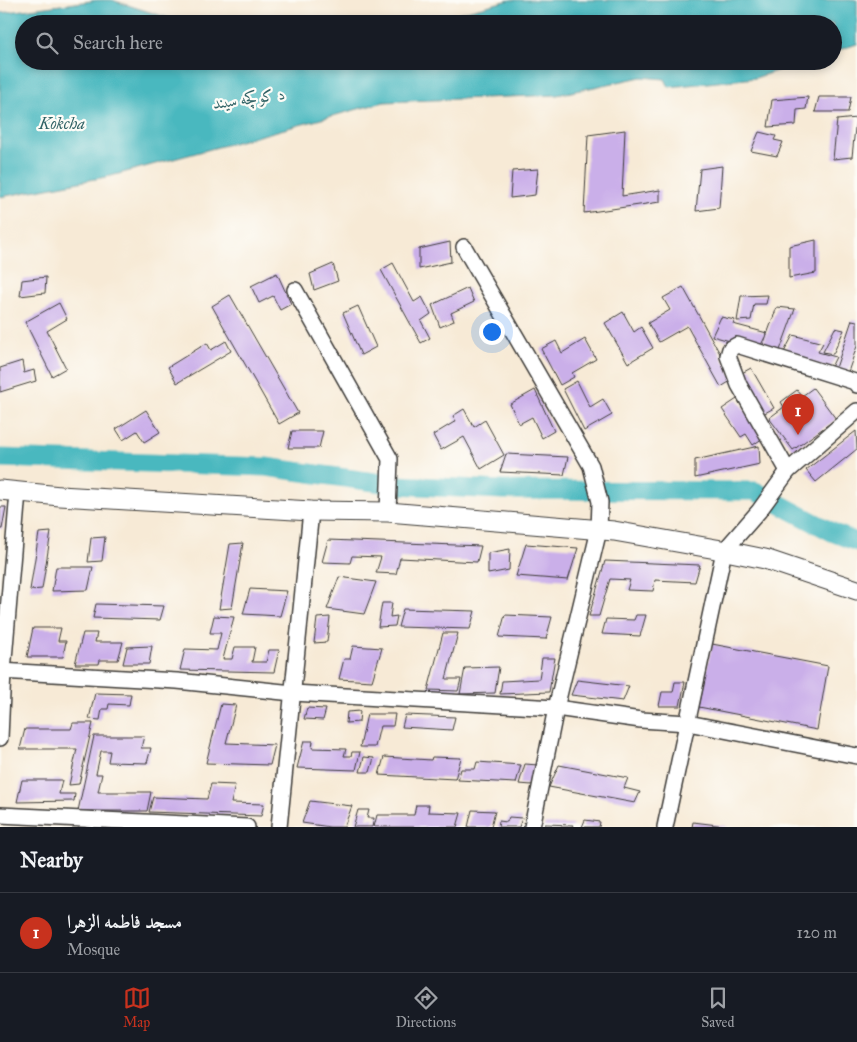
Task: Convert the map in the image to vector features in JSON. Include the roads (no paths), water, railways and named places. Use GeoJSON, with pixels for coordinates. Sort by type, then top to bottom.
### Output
{"type":"FeatureCollection","features":[{"type":"Feature","properties":{"kind":"street"},"geometry":{"type":"LineString","coordinates":[[464,247],[591,466],[600,502],[599,530],[556,708],[532,827]]}},
{"type":"Feature","properties":{"kind":"street"},"geometry":{"type":"LineString","coordinates":[[295,290],[390,459],[388,512]]}},
{"type":"Feature","properties":{"kind":"street"},"geometry":{"type":"LineString","coordinates":[[788,471],[739,385],[728,356],[730,349],[737,345],[855,382],[857,385]]}},
{"type":"Feature","properties":{"kind":"street"},"geometry":{"type":"LineString","coordinates":[[665,827],[724,551],[759,511],[788,471],[857,411]]}},
{"type":"Feature","properties":{"kind":"street"},"geometry":{"type":"LineString","coordinates":[[0,738],[9,491],[311,511],[388,512],[599,530],[765,559],[857,590]]}},
{"type":"Feature","properties":{"kind":"street"},"geometry":{"type":"LineString","coordinates":[[279,827],[311,511]]}},
{"type":"Feature","properties":{"kind":"street"},"geometry":{"type":"LineString","coordinates":[[1,671],[177,681],[293,693],[556,708],[641,720],[688,723],[857,756]]}},
{"type":"Feature","properties":{"kind":"street"},"geometry":{"type":"LineString","coordinates":[[0,815],[247,827]]}},
{"type":"Feature","properties":{"kind":"water","name":"Kokcha"},"geometry":{"type":"Polygon","coordinates":[[[112,0],[159,15],[15,15],[15,70],[779,70],[755,78],[669,87],[665,79],[641,77],[557,95],[384,102],[111,176],[0,197],[0,13],[112,0]]]}},
{"type":"Feature","properties":{"kind":"water"},"geometry":{"type":"Polygon","coordinates":[[[510,0],[857,0],[857,44],[842,49],[842,15],[451,15],[510,0]]]}},
{"type":"Feature","properties":{"kind":"waterway"},"geometry":{"type":"LineString","coordinates":[[0,458],[266,467],[396,485],[503,490],[755,491],[834,533],[857,542]]}},
{"type":"Feature","properties":{"kind":"place","name":"مسجد فاطمه الزهرا"},"geometry":{"type":"Point","coordinates":[798,435]}},
{"type":"Feature","properties":{"kind":"water label","name":"د کوکچه سیند"},"geometry":{"type":"Point","coordinates":[249,98]}}]}
